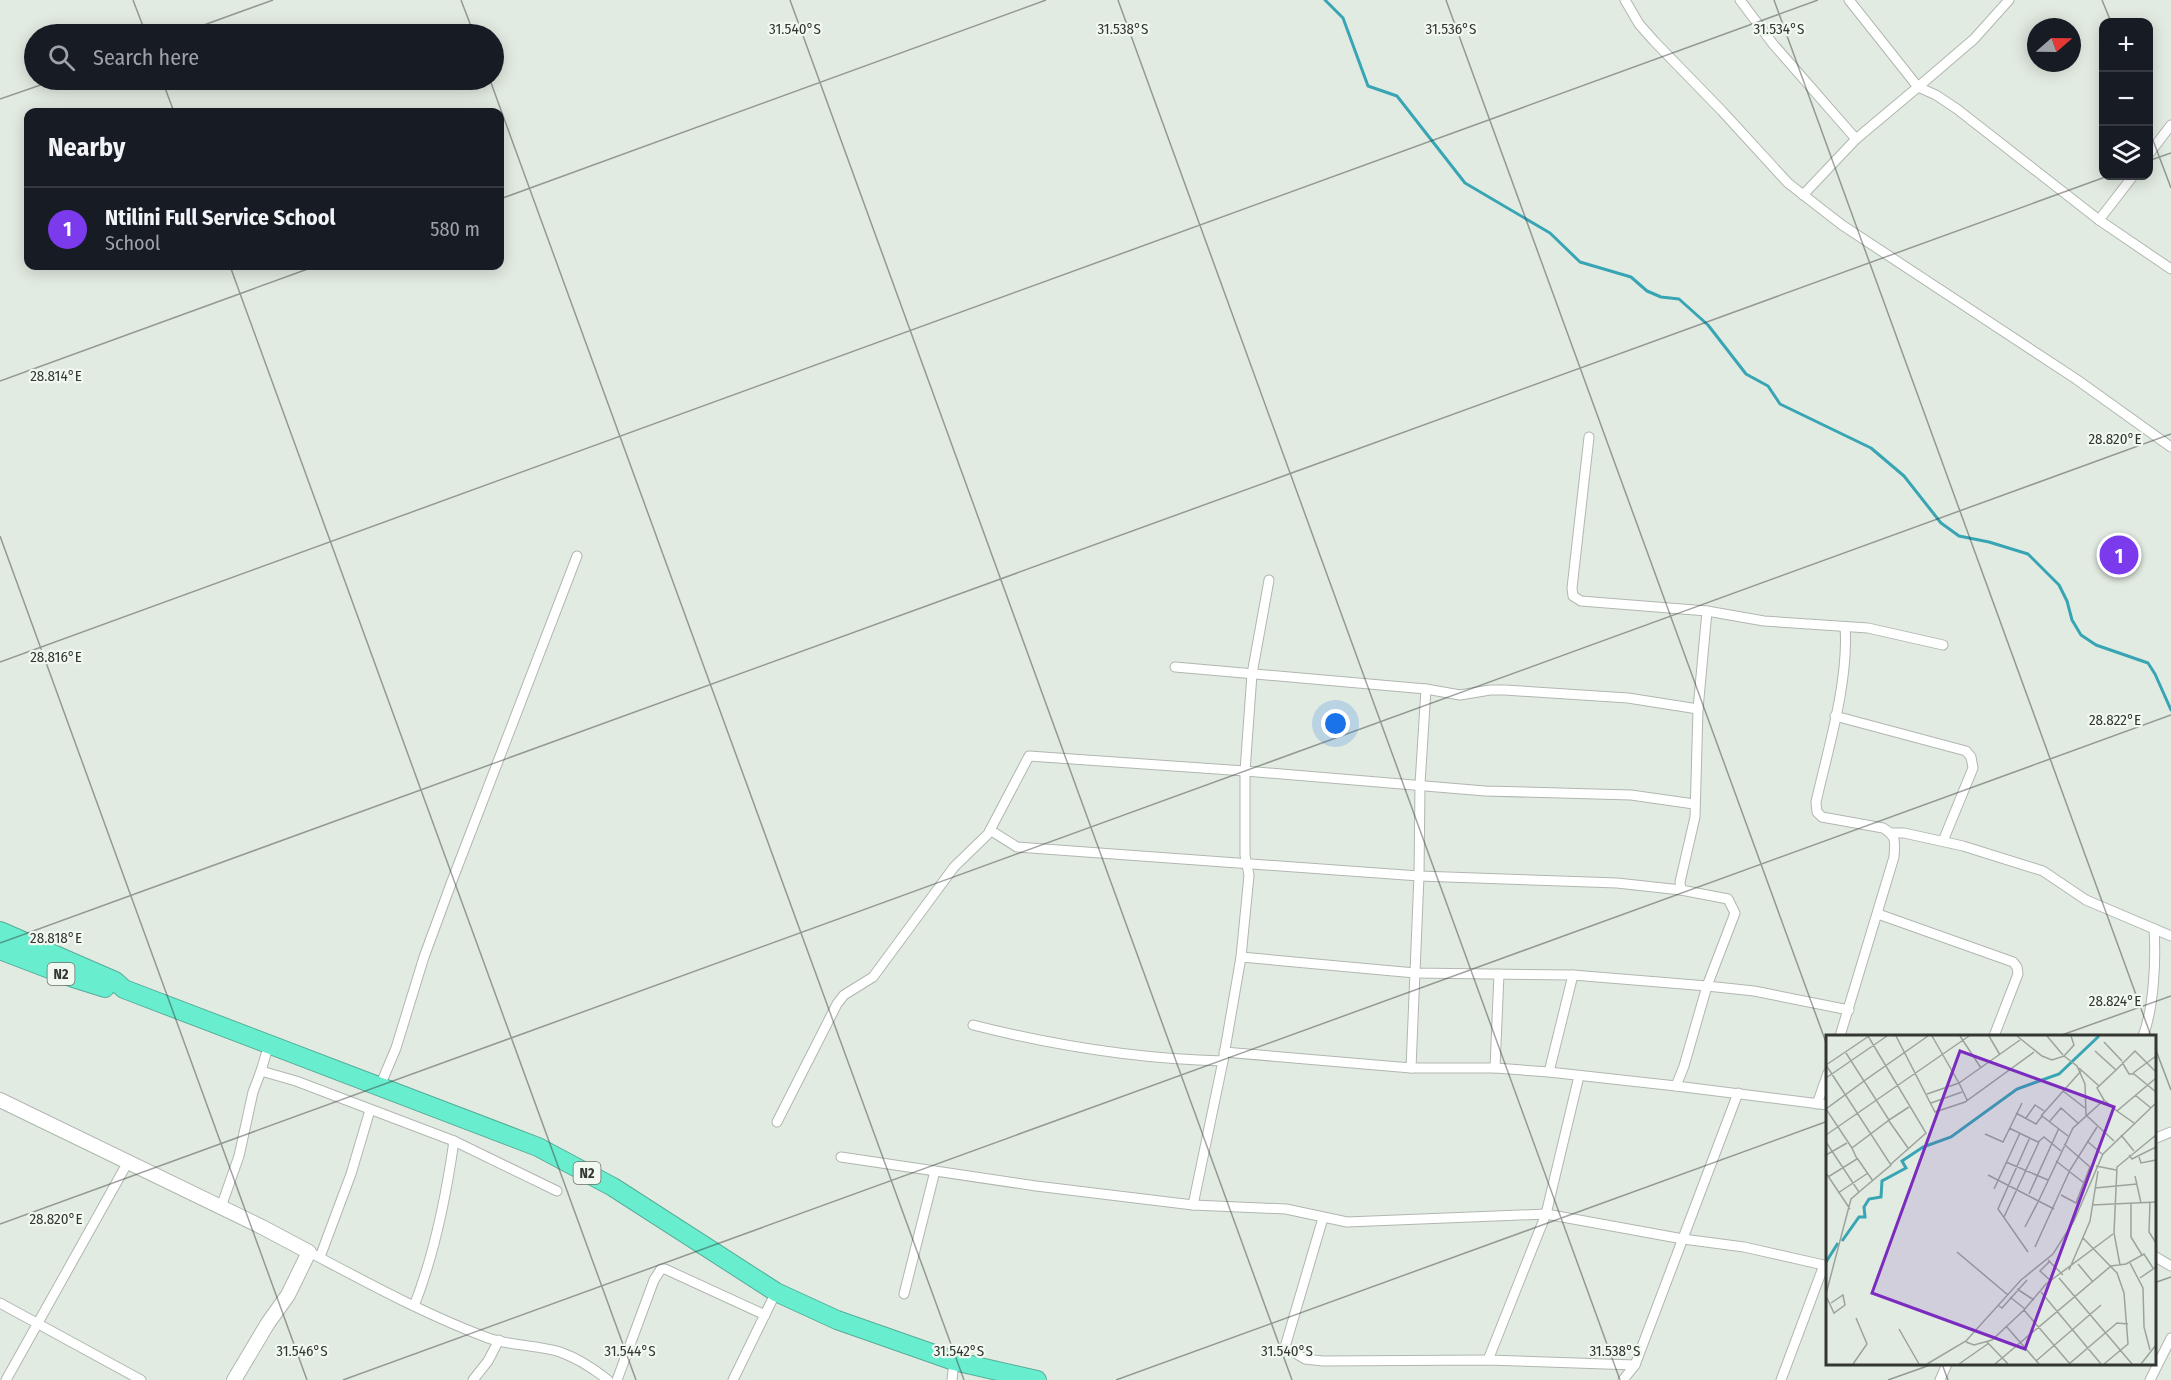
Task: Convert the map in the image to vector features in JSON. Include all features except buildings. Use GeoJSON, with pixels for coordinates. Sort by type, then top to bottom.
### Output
{"type":"FeatureCollection","features":[{"type":"Feature","properties":{"kind":"highway","name":"N2"},"geometry":{"type":"LineString","coordinates":[[0,931],[115,981],[124,989],[538,1147],[613,1187],[776,1292],[837,1320],[954,1361],[1037,1380]]}},
{"type":"Feature","properties":{"kind":"highway","name":"N2"},"geometry":{"type":"LineString","coordinates":[[0,950],[101,987],[124,989]]}},
{"type":"Feature","properties":{"kind":"street"},"geometry":{"type":"LineString","coordinates":[[1625,0],[1639,24],[1781,177],[1842,225],[2066,372],[2171,447]]}},
{"type":"Feature","properties":{"kind":"street"},"geometry":{"type":"LineString","coordinates":[[1740,0],[1773,44],[1856,139]]}},
{"type":"Feature","properties":{"kind":"street"},"geometry":{"type":"LineString","coordinates":[[1849,0],[1918,87],[1936,95],[1957,109],[2099,220],[2171,269]]}},
{"type":"Feature","properties":{"kind":"street"},"geometry":{"type":"LineString","coordinates":[[1803,195],[1856,139],[1974,39],[2009,0]]}},
{"type":"Feature","properties":{"kind":"street"},"geometry":{"type":"LineString","coordinates":[[2153,148],[2171,125]]}},
{"type":"Feature","properties":{"kind":"street"},"geometry":{"type":"LineString","coordinates":[[2099,220],[2130,180]]}},
{"type":"Feature","properties":{"kind":"street"},"geometry":{"type":"LineString","coordinates":[[1588,437],[1572,588],[1574,596],[1581,601],[1707,611],[1764,621],[1868,628],[1943,645]]}},
{"type":"Feature","properties":{"kind":"street"},"geometry":{"type":"LineString","coordinates":[[380,1086],[396,1048],[424,957],[452,881],[577,556]]}},
{"type":"Feature","properties":{"kind":"street"},"geometry":{"type":"LineString","coordinates":[[1194,1205],[1224,1057],[1241,957],[1249,875],[1244,849],[1245,771],[1252,674],[1269,580]]}},
{"type":"Feature","properties":{"kind":"street"},"geometry":{"type":"LineString","coordinates":[[1681,890],[1680,882],[1695,817],[1698,709],[1707,611]]}},
{"type":"Feature","properties":{"kind":"street"},"geometry":{"type":"LineString","coordinates":[[1845,627],[1846,641],[1835,716],[1816,802],[1816,812],[1822,817],[1964,846],[2043,871],[2086,900],[2171,936]]}},
{"type":"Feature","properties":{"kind":"street"},"geometry":{"type":"LineString","coordinates":[[1175,667],[1426,689],[1460,695],[1505,690],[1600,696],[1698,709]]}},
{"type":"Feature","properties":{"kind":"street"},"geometry":{"type":"LineString","coordinates":[[1411,1068],[1419,876],[1420,784],[1426,689]]}},
{"type":"Feature","properties":{"kind":"street"},"geometry":{"type":"LineString","coordinates":[[1835,716],[1966,751],[1971,757],[1972,768],[1942,841]]}},
{"type":"Feature","properties":{"kind":"street"},"geometry":{"type":"LineString","coordinates":[[777,1122],[837,1004],[844,995],[873,977],[954,867],[990,830],[1029,756],[1485,790],[1612,794],[1694,804]]}},
{"type":"Feature","properties":{"kind":"street"},"geometry":{"type":"LineString","coordinates":[[990,830],[1017,847],[1419,876],[1617,883],[1681,890],[1728,899],[1735,912],[1707,986],[1676,1086]]}},
{"type":"Feature","properties":{"kind":"street"},"geometry":{"type":"LineString","coordinates":[[1840,1035],[1894,857],[1895,840],[1892,833]]}},
{"type":"Feature","properties":{"kind":"street"},"geometry":{"type":"LineString","coordinates":[[1878,914],[2013,962],[2019,974],[1994,1035]]}},
{"type":"Feature","properties":{"kind":"street"},"geometry":{"type":"LineString","coordinates":[[2143,1035],[2150,1011],[2156,953],[2154,929]]}},
{"type":"Feature","properties":{"kind":"street"},"geometry":{"type":"LineString","coordinates":[[1241,957],[1415,974],[1573,975],[1707,986],[1754,991],[1849,1010]]}},
{"type":"Feature","properties":{"kind":"street"},"geometry":{"type":"LineString","coordinates":[[1495,1068],[1499,974]]}},
{"type":"Feature","properties":{"kind":"street"},"geometry":{"type":"LineString","coordinates":[[1549,1072],[1573,975]]}},
{"type":"Feature","properties":{"kind":"street"},"geometry":{"type":"LineString","coordinates":[[973,1025],[1037,1041],[1180,1060],[1224,1057],[1411,1068],[1495,1068],[1676,1086],[1826,1105]]}},
{"type":"Feature","properties":{"kind":"street"},"geometry":{"type":"LineString","coordinates":[[221,1207],[239,1156],[253,1092],[269,1044]]}},
{"type":"Feature","properties":{"kind":"street"},"geometry":{"type":"LineString","coordinates":[[261,1071],[296,1081],[454,1141],[557,1191]]}},
{"type":"Feature","properties":{"kind":"street"},"geometry":{"type":"LineString","coordinates":[[1488,1360],[1546,1214],[1579,1076]]}},
{"type":"Feature","properties":{"kind":"street"},"geometry":{"type":"LineString","coordinates":[[1817,1104],[1826,1076]]}},
{"type":"Feature","properties":{"kind":"street"},"geometry":{"type":"LineString","coordinates":[[1623,1380],[1635,1365],[1738,1093]]}},
{"type":"Feature","properties":{"kind":"street"},"geometry":{"type":"LineString","coordinates":[[0,1100],[221,1207],[414,1305],[479,1334],[560,1352],[576,1359],[608,1380]]}},
{"type":"Feature","properties":{"kind":"street"},"geometry":{"type":"LineString","coordinates":[[234,1380],[268,1323],[315,1255],[351,1174],[370,1110]]}},
{"type":"Feature","properties":{"kind":"street"},"geometry":{"type":"LineString","coordinates":[[2156,1137],[2171,1132]]}},
{"type":"Feature","properties":{"kind":"street"},"geometry":{"type":"LineString","coordinates":[[414,1305],[426,1276],[442,1214],[454,1141]]}},
{"type":"Feature","properties":{"kind":"street"},"geometry":{"type":"LineString","coordinates":[[842,1157],[1036,1186],[1194,1205],[1286,1209],[1347,1222],[1546,1214],[1683,1239],[1744,1247],[1826,1265],[1781,1380]]}},
{"type":"Feature","properties":{"kind":"street"},"geometry":{"type":"LineString","coordinates":[[6,1380],[128,1162]]}},
{"type":"Feature","properties":{"kind":"street"},"geometry":{"type":"LineString","coordinates":[[904,1294],[935,1171]]}},
{"type":"Feature","properties":{"kind":"street"},"geometry":{"type":"LineString","coordinates":[[1323,1218],[1285,1347],[1305,1359],[1323,1361],[1488,1360],[1635,1365]]}},
{"type":"Feature","properties":{"kind":"street"},"geometry":{"type":"LineString","coordinates":[[2156,1257],[2171,1266]]}},
{"type":"Feature","properties":{"kind":"street"},"geometry":{"type":"LineString","coordinates":[[617,1380],[650,1290],[661,1269],[765,1315]]}},
{"type":"Feature","properties":{"kind":"street"},"geometry":{"type":"LineString","coordinates":[[733,1380],[776,1292]]}},
{"type":"Feature","properties":{"kind":"street"},"geometry":{"type":"LineString","coordinates":[[0,1302],[141,1380]]}},
{"type":"Feature","properties":{"kind":"street"},"geometry":{"type":"LineString","coordinates":[[2150,1380],[2171,1338]]}},
{"type":"Feature","properties":{"kind":"street"},"geometry":{"type":"LineString","coordinates":[[473,1380],[488,1361],[499,1340]]}},
{"type":"Feature","properties":{"kind":"street"},"geometry":{"type":"LineString","coordinates":[[952,1380],[954,1361]]}},
{"type":"Feature","properties":{"kind":"street"},"geometry":{"type":"LineString","coordinates":[[1940,1380],[1947,1365]]}},
{"type":"Feature","properties":{"kind":"waterway"},"geometry":{"type":"LineString","coordinates":[[1325,0],[1343,18],[1368,86],[1397,96],[1465,183],[1550,233],[1580,262],[1631,277],[1647,291],[1661,297],[1679,299],[1708,325],[1746,374],[1768,386],[1780,404],[1871,448],[1904,476],[1941,523],[1959,536],[2028,554],[2059,585],[2067,601],[2072,620],[2081,635],[2096,645],[2148,663],[2171,710]]}},
{"type":"Feature","properties":{"kind":"place","name":"Ntilini Full Service School"},"geometry":{"type":"Point","coordinates":[2119,555]}}]}
